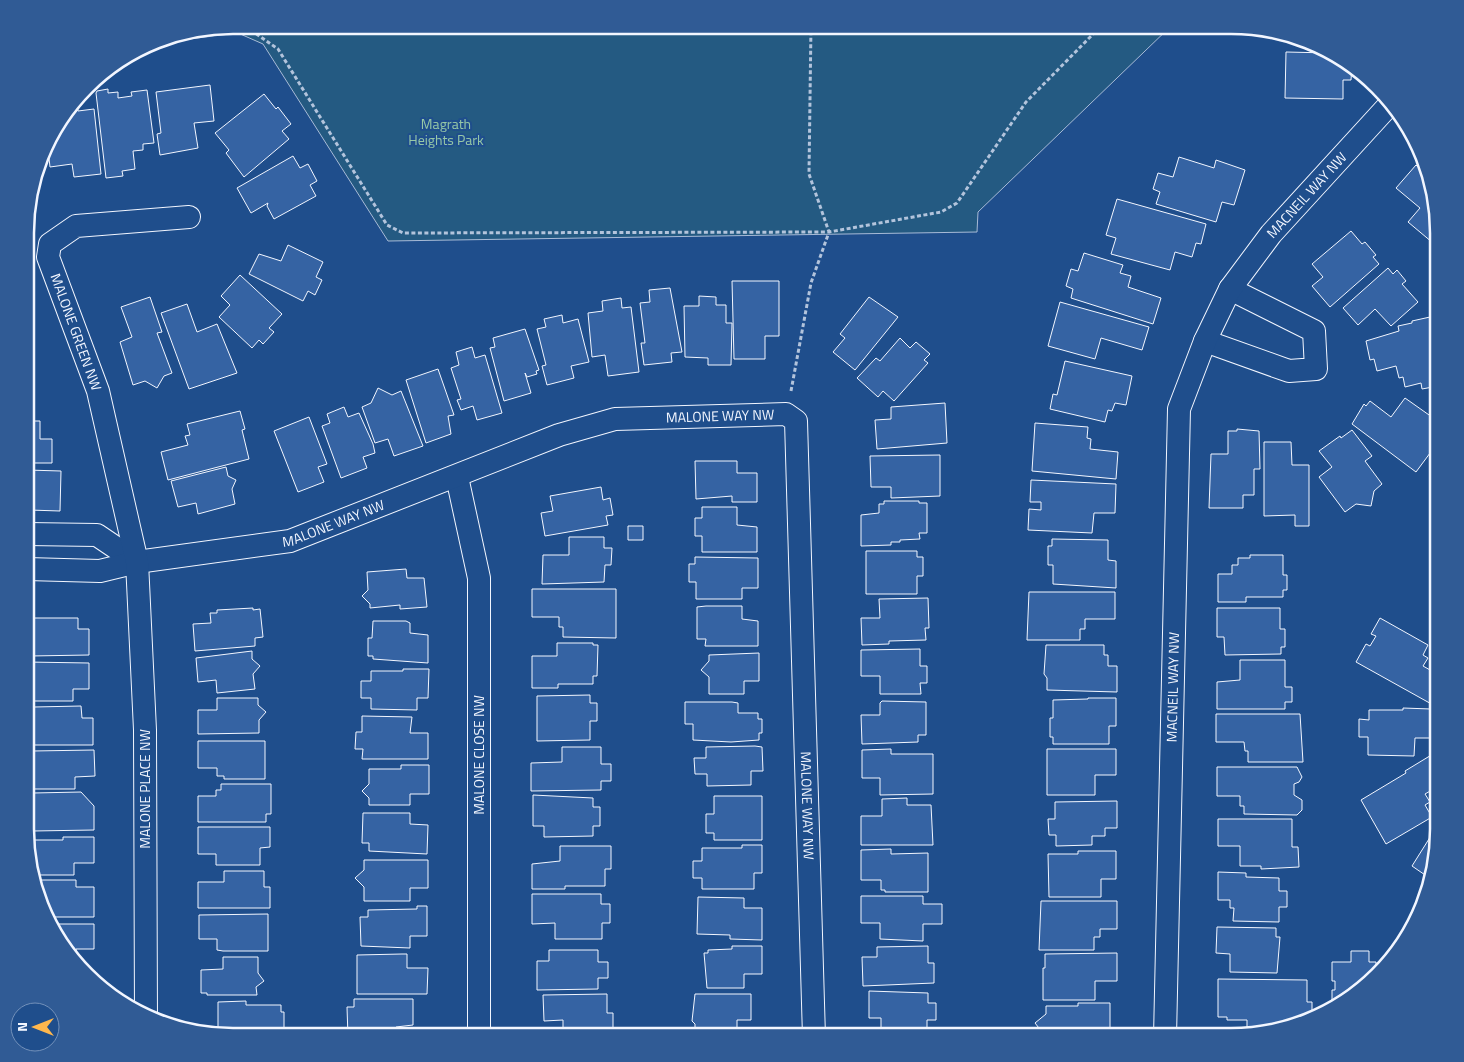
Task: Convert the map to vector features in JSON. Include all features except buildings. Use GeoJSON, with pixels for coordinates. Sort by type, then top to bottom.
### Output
{"type":"FeatureCollection","features":[{"type":"Feature","properties":{"kind":"street","name":"MACNEIL WAY NW"},"geometry":{"type":"LineString","coordinates":[[1165,1028],[1179,409],[1205,341],[1230,289],[1271,234],[1386,109]]}},
{"type":"Feature","properties":{"kind":"street","name":"MALONE GREEN NW"},"geometry":{"type":"LineString","coordinates":[[137,562],[98,391],[48,257],[50,244],[76,226],[189,217]]}},
{"type":"Feature","properties":{"kind":"street"},"geometry":{"type":"LineString","coordinates":[[1205,341],[1289,371],[1316,369],[1314,331],[1230,289]]}},
{"type":"Feature","properties":{"kind":"street","name":"MALONE WAY NW"},"geometry":{"type":"LineString","coordinates":[[34,570],[100,571],[137,562],[290,541],[559,435],[615,419],[786,414],[796,421],[814,1028]]}},
{"type":"Feature","properties":{"kind":"street","name":"MALONE CLOSE NW"},"geometry":{"type":"LineString","coordinates":[[457,476],[479,578],[479,1028]]}},
{"type":"Feature","properties":{"kind":"street"},"geometry":{"type":"LineString","coordinates":[[34,534],[96,535],[137,562]]}},
{"type":"Feature","properties":{"kind":"street","name":"MALONE PLACE NW"},"geometry":{"type":"LineString","coordinates":[[137,562],[145,730],[146,1008]]}},
{"type":"Feature","properties":{"kind":"path"},"geometry":{"type":"LineString","coordinates":[[256,34],[278,49],[387,225],[403,232],[829,232],[941,212],[957,203],[1026,102],[1093,34]]}},
{"type":"Feature","properties":{"kind":"path"},"geometry":{"type":"LineString","coordinates":[[786,414],[811,283],[829,232],[809,174],[811,34]]}},
{"type":"Feature","properties":{"kind":"green space","name":"Magrath Heights Park"},"geometry":{"type":"Polygon","coordinates":[[[230,34],[191,39],[207,35],[230,34]]]}},
{"type":"Feature","properties":{"kind":"green space","name":"Magrath Heights Park"},"geometry":{"type":"Polygon","coordinates":[[[240,34],[1163,34],[978,212],[977,232],[388,241],[263,44],[240,34]]]}}]}
